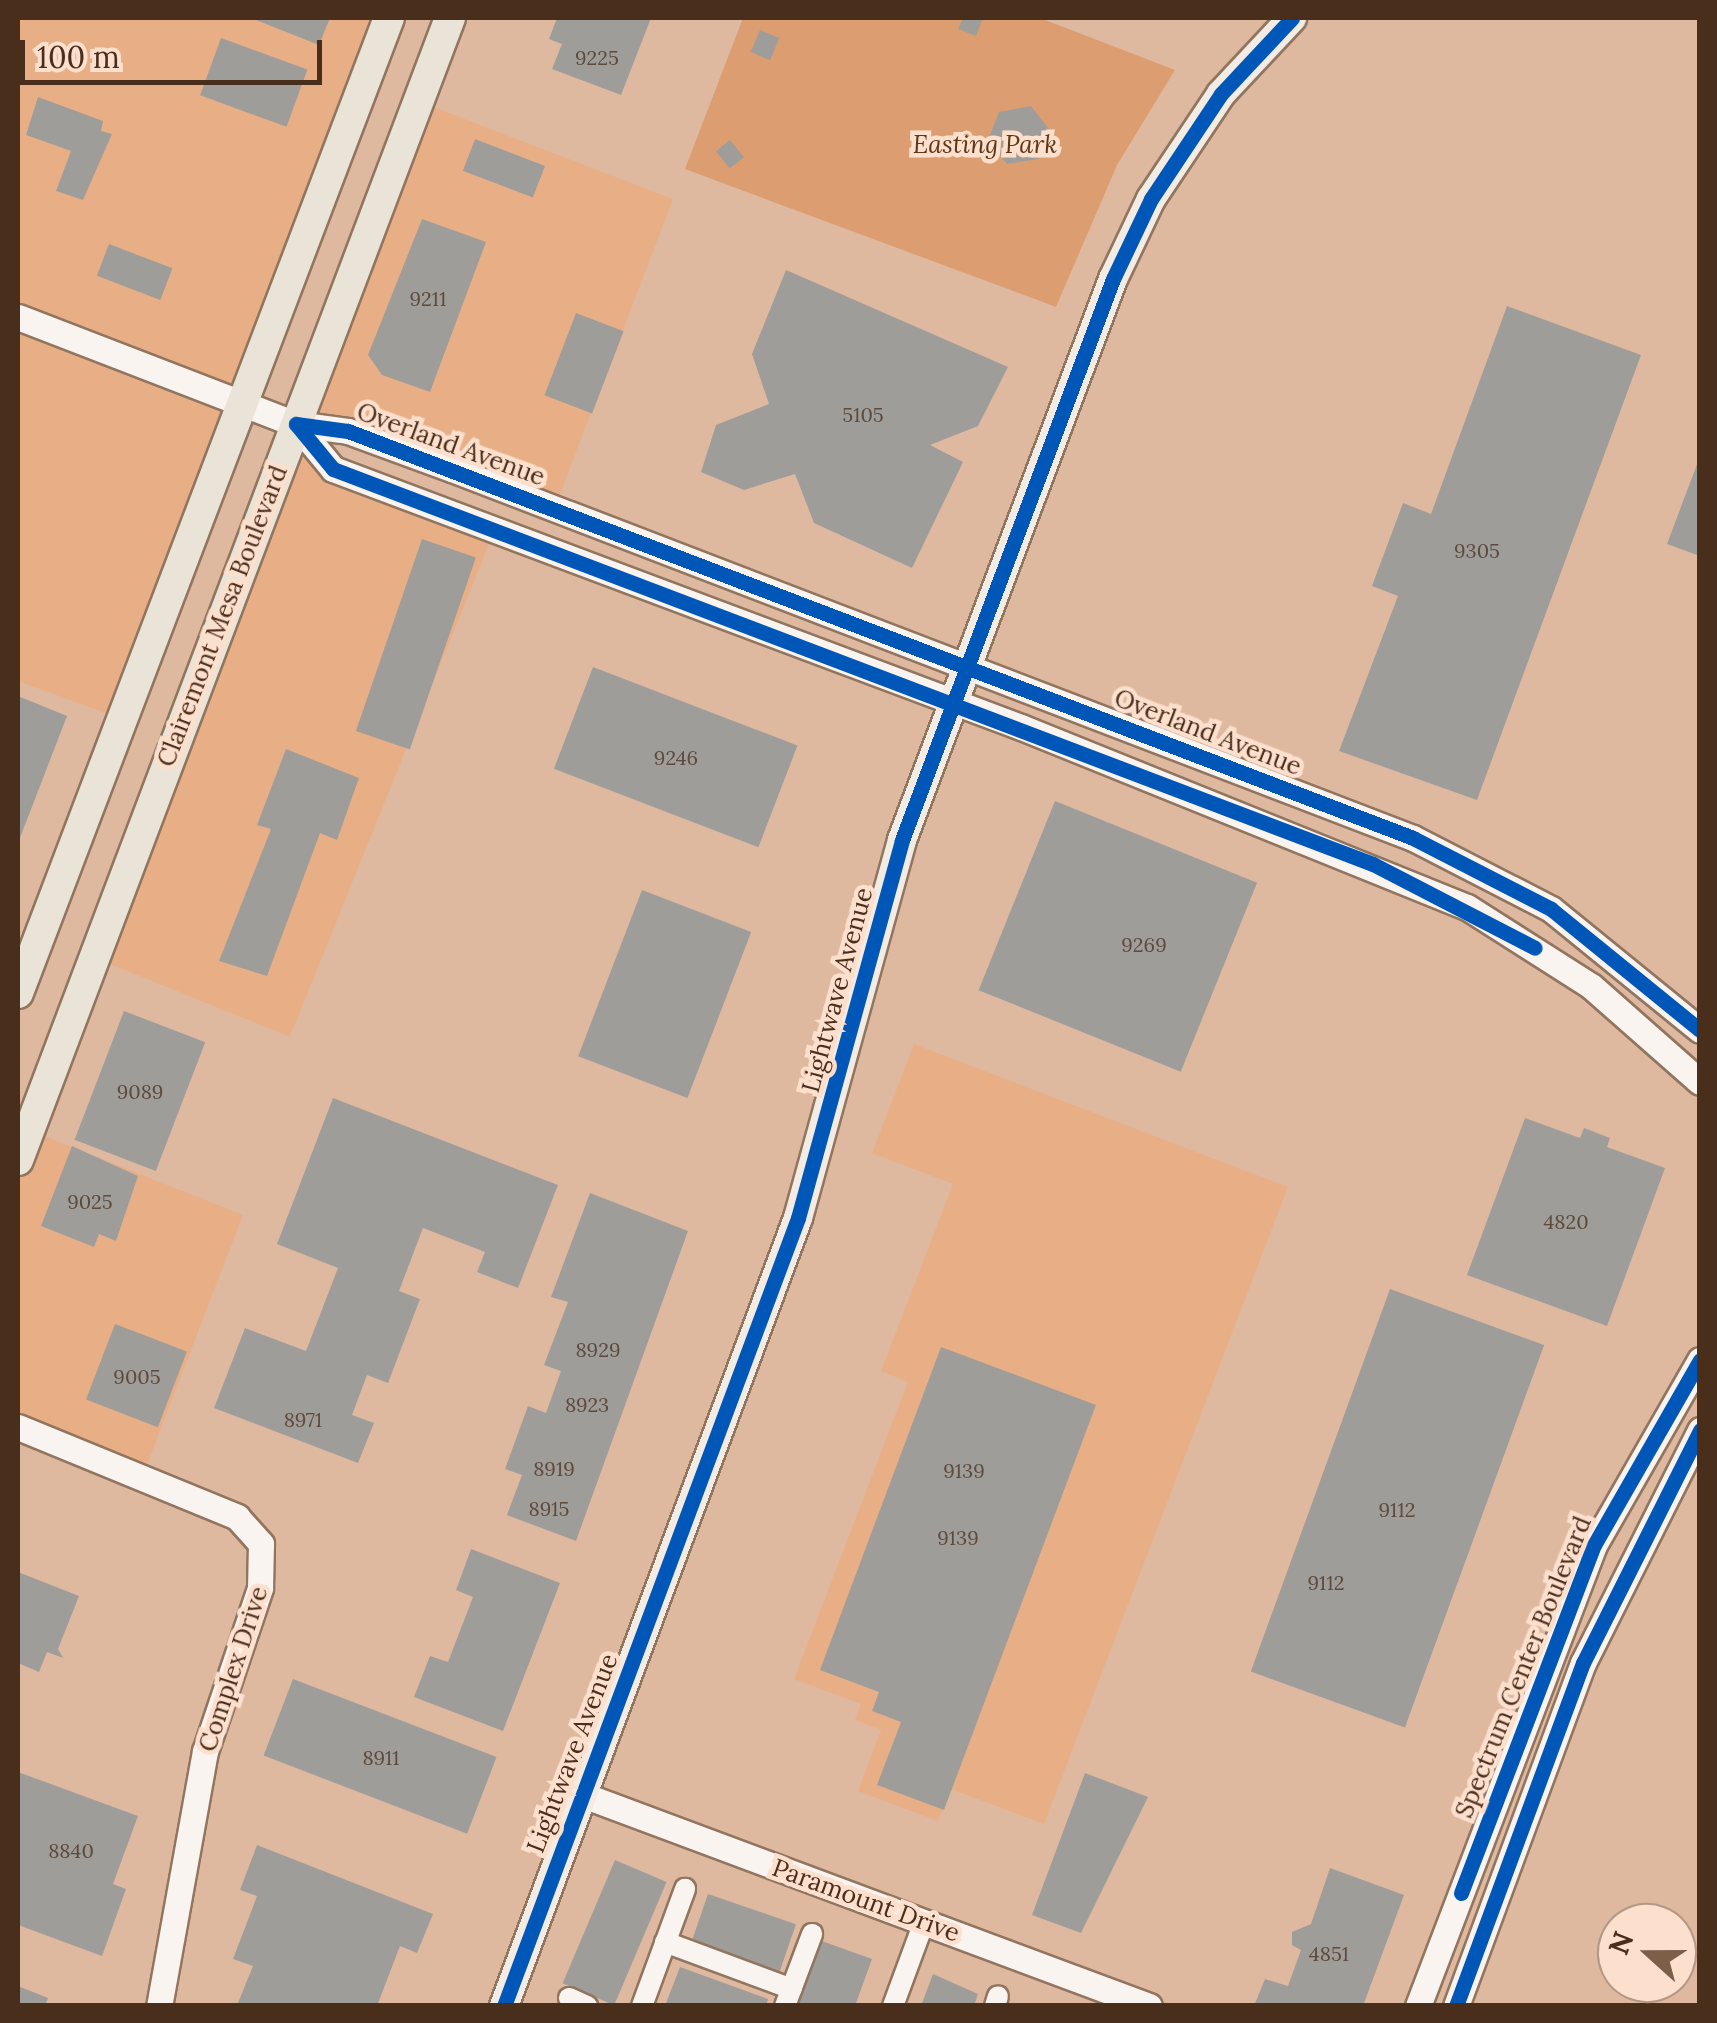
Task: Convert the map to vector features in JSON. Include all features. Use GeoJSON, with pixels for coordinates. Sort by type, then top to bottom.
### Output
{"type":"FeatureCollection","features":[{"type":"Feature","properties":{"kind":"main road"},"geometry":{"type":"LineString","coordinates":[[18,993],[389,18]]}},
{"type":"Feature","properties":{"kind":"main road","name":"Clairemont Mesa Boulevard"},"geometry":{"type":"LineString","coordinates":[[18,1160],[450,18]]}},
{"type":"Feature","properties":{"kind":"main road","name":"Lightwave Avenue"},"geometry":{"type":"LineString","coordinates":[[504,2006],[798,1218],[902,840],[967,665],[1151,199],[1221,94],[1286,19]]}},
{"type":"Feature","properties":{"kind":"street","name":"Overland Avenue"},"geometry":{"type":"LineString","coordinates":[[18,317],[296,424],[348,431],[967,665],[1485,872],[1611,952],[1700,1030]]}},
{"type":"Feature","properties":{"kind":"street","name":"Overland Avenue"},"geometry":{"type":"LineString","coordinates":[[296,424],[333,469],[954,701],[1467,907],[1591,986],[1700,1082]]}},
{"type":"Feature","properties":{"kind":"street","name":"Spectrum Center Boulevard"},"geometry":{"type":"LineString","coordinates":[[1418,2006],[1594,1545],[1700,1360]]}},
{"type":"Feature","properties":{"kind":"street","name":"Complex Drive"},"geometry":{"type":"LineString","coordinates":[[18,1427],[238,1516],[261,1544],[260,1588],[204,1751],[159,2006]]}},
{"type":"Feature","properties":{"kind":"street"},"geometry":{"type":"LineString","coordinates":[[1456,2006],[1583,1662],[1700,1430]]}},
{"type":"Feature","properties":{"kind":"street","name":"Paramount Drive"},"geometry":{"type":"LineString","coordinates":[[583,1795],[1150,2006]]}},
{"type":"Feature","properties":{"kind":"street"},"geometry":{"type":"LineString","coordinates":[[642,2006],[685,1888]]}},
{"type":"Feature","properties":{"kind":"street"},"geometry":{"type":"LineString","coordinates":[[893,2006],[924,1922]]}},
{"type":"Feature","properties":{"kind":"street"},"geometry":{"type":"LineString","coordinates":[[665,1942],[788,1997],[812,1934]]}},
{"type":"Feature","properties":{"kind":"shaded area"},"geometry":{"type":"Polygon","coordinates":[[[18,18],[383,18],[116,717],[18,681],[18,18]]]}},
{"type":"Feature","properties":{"kind":"shaded area"},"geometry":{"type":"Polygon","coordinates":[[[423,103],[673,199],[555,508],[304,412],[423,103]]]}},
{"type":"Feature","properties":{"kind":"shaded area"},"geometry":{"type":"Polygon","coordinates":[[[297,440],[498,521],[290,1037],[89,956],[297,440]]]}},
{"type":"Feature","properties":{"kind":"shaded area"},"geometry":{"type":"Polygon","coordinates":[[[914,1044],[1288,1187],[1044,1824],[951,1789],[938,1821],[858,1791],[881,1730],[855,1720],[861,1704],[794,1679],[908,1382],[881,1371],[953,1184],[872,1153],[914,1044]]]}},
{"type":"Feature","properties":{"kind":"shaded area"},"geometry":{"type":"Polygon","coordinates":[[[34,1132],[243,1215],[145,1470],[18,1418],[18,1176],[34,1132]]]}},
{"type":"Feature","properties":{"kind":"green space","name":"Easting Park"},"geometry":{"type":"Polygon","coordinates":[[[743,18],[1040,18],[1175,70],[1117,165],[1056,307],[685,169],[743,18]]]}},
{"type":"Feature","properties":{"kind":"building"},"geometry":{"type":"Polygon","coordinates":[[[251,18],[330,18],[319,45],[251,18]]]}},
{"type":"Feature","properties":{"kind":"building"},"geometry":{"type":"Polygon","coordinates":[[[557,18],[651,18],[621,95],[552,69],[562,44],[549,39],[557,18]]]}},
{"type":"Feature","properties":{"kind":"building"},"geometry":{"type":"Polygon","coordinates":[[[963,18],[983,18],[976,36],[958,29],[963,18]]]}},
{"type":"Feature","properties":{"kind":"building"},"geometry":{"type":"Polygon","coordinates":[[[760,30],[779,38],[770,60],[751,52],[760,30]]]}},
{"type":"Feature","properties":{"kind":"building"},"geometry":{"type":"Polygon","coordinates":[[[221,38],[307,69],[287,127],[200,95],[221,38]]]}},
{"type":"Feature","properties":{"kind":"building"},"geometry":{"type":"Polygon","coordinates":[[[38,97],[103,121],[101,131],[112,134],[83,200],[56,191],[71,151],[26,135],[38,97]]]}},
{"type":"Feature","properties":{"kind":"building"},"geometry":{"type":"Polygon","coordinates":[[[1031,106],[1049,129],[1038,159],[1007,164],[988,140],[999,112],[1031,106]]]}},
{"type":"Feature","properties":{"kind":"building"},"geometry":{"type":"Polygon","coordinates":[[[475,139],[545,166],[533,198],[463,171],[475,139]]]}},
{"type":"Feature","properties":{"kind":"building"},"geometry":{"type":"Polygon","coordinates":[[[730,140],[744,157],[730,168],[716,151],[730,140]]]}},
{"type":"Feature","properties":{"kind":"building"},"geometry":{"type":"Polygon","coordinates":[[[422,219],[486,242],[430,392],[382,375],[368,355],[422,219]]]}},
{"type":"Feature","properties":{"kind":"building"},"geometry":{"type":"Polygon","coordinates":[[[109,244],[172,268],[160,300],[97,276],[109,244]]]}},
{"type":"Feature","properties":{"kind":"building"},"geometry":{"type":"Polygon","coordinates":[[[786,270],[1008,367],[978,426],[930,445],[963,462],[912,568],[814,523],[795,474],[744,490],[701,472],[716,425],[769,404],[752,354],[786,270]]]}},
{"type":"Feature","properties":{"kind":"building"},"geometry":{"type":"Polygon","coordinates":[[[1507,306],[1641,355],[1477,800],[1339,751],[1398,596],[1372,586],[1403,503],[1431,514],[1507,306]]]}},
{"type":"Feature","properties":{"kind":"building"},"geometry":{"type":"Polygon","coordinates":[[[576,313],[624,331],[592,413],[544,395],[576,313]]]}},
{"type":"Feature","properties":{"kind":"building"},"geometry":{"type":"Polygon","coordinates":[[[1700,459],[1700,556],[1667,544],[1700,459]]]}},
{"type":"Feature","properties":{"kind":"building"},"geometry":{"type":"Polygon","coordinates":[[[422,539],[476,558],[410,749],[356,731],[422,539]]]}},
{"type":"Feature","properties":{"kind":"building"},"geometry":{"type":"Polygon","coordinates":[[[593,667],[797,745],[758,847],[554,769],[593,667]]]}},
{"type":"Feature","properties":{"kind":"building"},"geometry":{"type":"Polygon","coordinates":[[[18,696],[67,716],[18,843],[18,696]]]}},
{"type":"Feature","properties":{"kind":"building"},"geometry":{"type":"Polygon","coordinates":[[[286,749],[359,778],[337,840],[320,833],[267,976],[219,961],[271,829],[257,825],[286,749]]]}},
{"type":"Feature","properties":{"kind":"building"},"geometry":{"type":"Polygon","coordinates":[[[1055,801],[1257,883],[1181,1072],[979,990],[1055,801]]]}},
{"type":"Feature","properties":{"kind":"building"},"geometry":{"type":"Polygon","coordinates":[[[642,890],[751,932],[687,1098],[578,1056],[642,890]]]}},
{"type":"Feature","properties":{"kind":"building"},"geometry":{"type":"Polygon","coordinates":[[[124,1011],[205,1042],[156,1171],[75,1140],[124,1011]]]}},
{"type":"Feature","properties":{"kind":"building"},"geometry":{"type":"Polygon","coordinates":[[[333,1098],[558,1185],[518,1288],[477,1272],[485,1252],[423,1228],[399,1291],[420,1299],[388,1383],[367,1375],[352,1415],[374,1423],[358,1463],[214,1408],[245,1328],[306,1351],[338,1268],[277,1244],[333,1098]]]}},
{"type":"Feature","properties":{"kind":"building"},"geometry":{"type":"Polygon","coordinates":[[[1525,1118],[1580,1138],[1584,1128],[1610,1138],[1607,1147],[1665,1168],[1607,1326],[1467,1275],[1525,1118]]]}},
{"type":"Feature","properties":{"kind":"building"},"geometry":{"type":"Polygon","coordinates":[[[72,1146],[138,1176],[116,1241],[99,1234],[94,1247],[41,1226],[72,1146]]]}},
{"type":"Feature","properties":{"kind":"building"},"geometry":{"type":"Polygon","coordinates":[[[590,1193],[688,1231],[576,1541],[507,1515],[522,1475],[505,1469],[528,1406],[546,1413],[561,1371],[544,1365],[568,1302],[551,1297],[590,1193]]]}},
{"type":"Feature","properties":{"kind":"building"},"geometry":{"type":"Polygon","coordinates":[[[1390,1289],[1544,1345],[1405,1728],[1251,1671],[1390,1289]]]}},
{"type":"Feature","properties":{"kind":"building"},"geometry":{"type":"Polygon","coordinates":[[[115,1324],[187,1352],[158,1427],[86,1400],[115,1324]]]}},
{"type":"Feature","properties":{"kind":"building"},"geometry":{"type":"Polygon","coordinates":[[[941,1347],[1096,1405],[944,1810],[877,1785],[901,1722],[872,1711],[879,1692],[820,1670],[941,1347]]]}},
{"type":"Feature","properties":{"kind":"building"},"geometry":{"type":"Polygon","coordinates":[[[471,1549],[560,1583],[503,1731],[414,1697],[430,1656],[448,1662],[473,1597],[456,1590],[471,1549]]]}},
{"type":"Feature","properties":{"kind":"building"},"geometry":{"type":"Polygon","coordinates":[[[18,1572],[79,1596],[58,1649],[63,1658],[47,1652],[39,1672],[18,1663],[18,1572]]]}},
{"type":"Feature","properties":{"kind":"building"},"geometry":{"type":"Polygon","coordinates":[[[293,1679],[497,1757],[467,1834],[264,1756],[293,1679]]]}},
{"type":"Feature","properties":{"kind":"building"},"geometry":{"type":"Polygon","coordinates":[[[18,1772],[138,1816],[113,1884],[126,1889],[102,1956],[18,1925],[18,1772]]]}},
{"type":"Feature","properties":{"kind":"building"},"geometry":{"type":"Polygon","coordinates":[[[1085,1773],[1148,1797],[1081,1933],[1032,1915],[1085,1773]]]}},
{"type":"Feature","properties":{"kind":"building"},"geometry":{"type":"Polygon","coordinates":[[[257,1845],[433,1914],[417,1953],[400,1946],[377,2006],[238,2003],[253,1966],[233,1959],[257,1896],[240,1890],[257,1845]]]}},
{"type":"Feature","properties":{"kind":"building"},"geometry":{"type":"Polygon","coordinates":[[[615,1860],[667,1882],[614,2005],[563,1983],[615,1860]]]}},
{"type":"Feature","properties":{"kind":"building"},"geometry":{"type":"Polygon","coordinates":[[[1330,1868],[1404,1895],[1363,2006],[1254,2006],[1265,1979],[1288,1986],[1301,1950],[1292,1945],[1292,1932],[1311,1924],[1330,1868]]]}},
{"type":"Feature","properties":{"kind":"building"},"geometry":{"type":"Polygon","coordinates":[[[708,1894],[796,1924],[779,1972],[691,1942],[708,1894]]]}},
{"type":"Feature","properties":{"kind":"building"},"geometry":{"type":"Polygon","coordinates":[[[819,1940],[872,1959],[855,2006],[794,2006],[819,1940]]]}},
{"type":"Feature","properties":{"kind":"building"},"geometry":{"type":"Polygon","coordinates":[[[680,1967],[768,1999],[766,2006],[665,2006],[680,1967]]]}},
{"type":"Feature","properties":{"kind":"building"},"geometry":{"type":"Polygon","coordinates":[[[933,1974],[978,1994],[974,2006],[921,2006],[933,1974]]]}},
{"type":"Feature","properties":{"kind":"building"},"geometry":{"type":"Polygon","coordinates":[[[18,1986],[48,1998],[45,2006],[18,2006],[18,1986]]]}},
{"type":"Feature","properties":{"kind":"cycle path"},"geometry":{"type":"LineString","coordinates":[[504,2006],[798,1218],[902,840],[1113,279],[1151,199],[1221,94],[1292,18]]}},
{"type":"Feature","properties":{"kind":"cycle path"},"geometry":{"type":"LineString","coordinates":[[296,424],[348,431],[1413,838],[1551,909],[1700,1030]]}},
{"type":"Feature","properties":{"kind":"cycle path"},"geometry":{"type":"LineString","coordinates":[[296,424],[333,469],[1373,864],[1535,948]]}},
{"type":"Feature","properties":{"kind":"cycle path"},"geometry":{"type":"LineString","coordinates":[[1461,1893],[1594,1545],[1700,1360]]}},
{"type":"Feature","properties":{"kind":"cycle path"},"geometry":{"type":"LineString","coordinates":[[1456,2006],[1583,1663],[1700,1430]]}}]}
